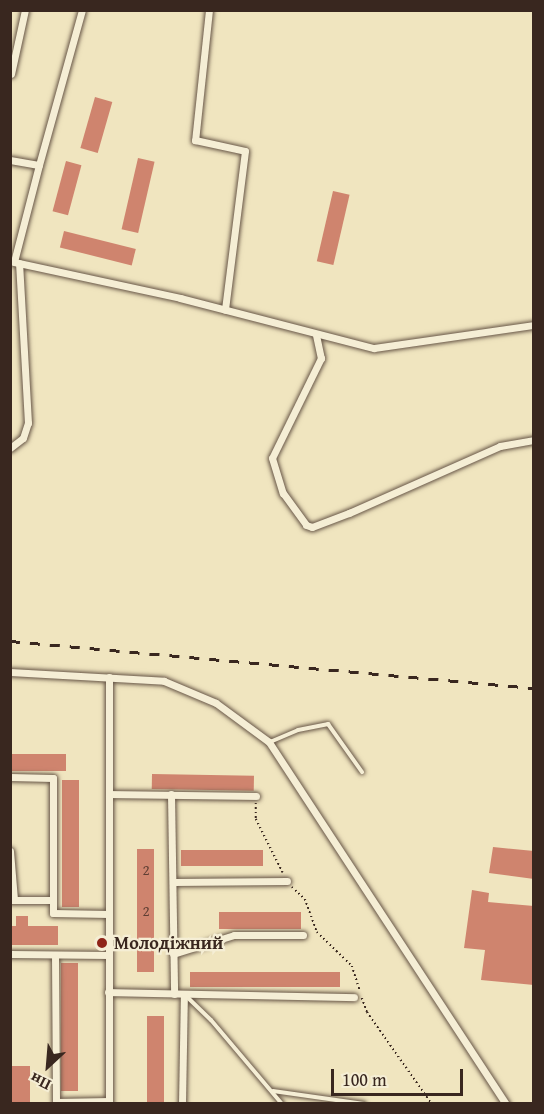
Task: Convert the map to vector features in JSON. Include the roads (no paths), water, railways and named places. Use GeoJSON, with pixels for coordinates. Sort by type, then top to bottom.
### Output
{"type":"FeatureCollection","features":[{"type":"Feature","properties":{"kind":"street"},"geometry":{"type":"LineString","coordinates":[[11,74],[25,10]]}},
{"type":"Feature","properties":{"kind":"street"},"geometry":{"type":"LineString","coordinates":[[10,448],[22,438],[28,423],[15,262],[82,10]]}},
{"type":"Feature","properties":{"kind":"street"},"geometry":{"type":"LineString","coordinates":[[209,10],[195,140],[245,151],[225,310]]}},
{"type":"Feature","properties":{"kind":"street"},"geometry":{"type":"LineString","coordinates":[[10,160],[39,165]]}},
{"type":"Feature","properties":{"kind":"street"},"geometry":{"type":"LineString","coordinates":[[15,262],[225,310],[374,348],[392,348],[505,327],[534,325]]}},
{"type":"Feature","properties":{"kind":"street"},"geometry":{"type":"LineString","coordinates":[[316,335],[321,358],[272,458],[283,493],[306,525],[312,526],[349,513],[501,446],[534,440]]}},
{"type":"Feature","properties":{"kind":"street"},"geometry":{"type":"LineString","coordinates":[[10,672],[110,677],[174,685],[216,703],[269,742],[504,1103]]}},
{"type":"Feature","properties":{"kind":"street"},"geometry":{"type":"LineString","coordinates":[[55,955],[56,1102],[109,1102],[110,677]]}},
{"type":"Feature","properties":{"kind":"street"},"geometry":{"type":"LineString","coordinates":[[10,777],[53,778],[53,913],[109,914]]}},
{"type":"Feature","properties":{"kind":"street"},"geometry":{"type":"LineString","coordinates":[[109,794],[256,796]]}},
{"type":"Feature","properties":{"kind":"street"},"geometry":{"type":"LineString","coordinates":[[171,794],[174,993]]}},
{"type":"Feature","properties":{"kind":"street"},"geometry":{"type":"LineString","coordinates":[[10,851],[12,900],[53,900]]}},
{"type":"Feature","properties":{"kind":"street"},"geometry":{"type":"LineString","coordinates":[[173,882],[287,881]]}},
{"type":"Feature","properties":{"kind":"street"},"geometry":{"type":"LineString","coordinates":[[173,954],[234,935],[303,935]]}},
{"type":"Feature","properties":{"kind":"street"},"geometry":{"type":"LineString","coordinates":[[10,954],[109,955]]}},
{"type":"Feature","properties":{"kind":"street"},"geometry":{"type":"LineString","coordinates":[[108,992],[354,997]]}},
{"type":"Feature","properties":{"kind":"street"},"geometry":{"type":"LineString","coordinates":[[182,1104],[184,994]]}},
{"type":"Feature","properties":{"kind":"lane"},"geometry":{"type":"LineString","coordinates":[[269,742],[298,730],[328,724],[362,771]]}},
{"type":"Feature","properties":{"kind":"lane"},"geometry":{"type":"LineString","coordinates":[[184,994],[282,1104]]}},
{"type":"Feature","properties":{"kind":"lane"},"geometry":{"type":"LineString","coordinates":[[272,1091],[364,1104]]}},
{"type":"Feature","properties":{"kind":"railway"},"geometry":{"type":"LineString","coordinates":[[10,641],[534,688]]}},
{"type":"Feature","properties":{"kind":"place","name":"Молодіжний"},"geometry":{"type":"Point","coordinates":[102,943]}}]}
